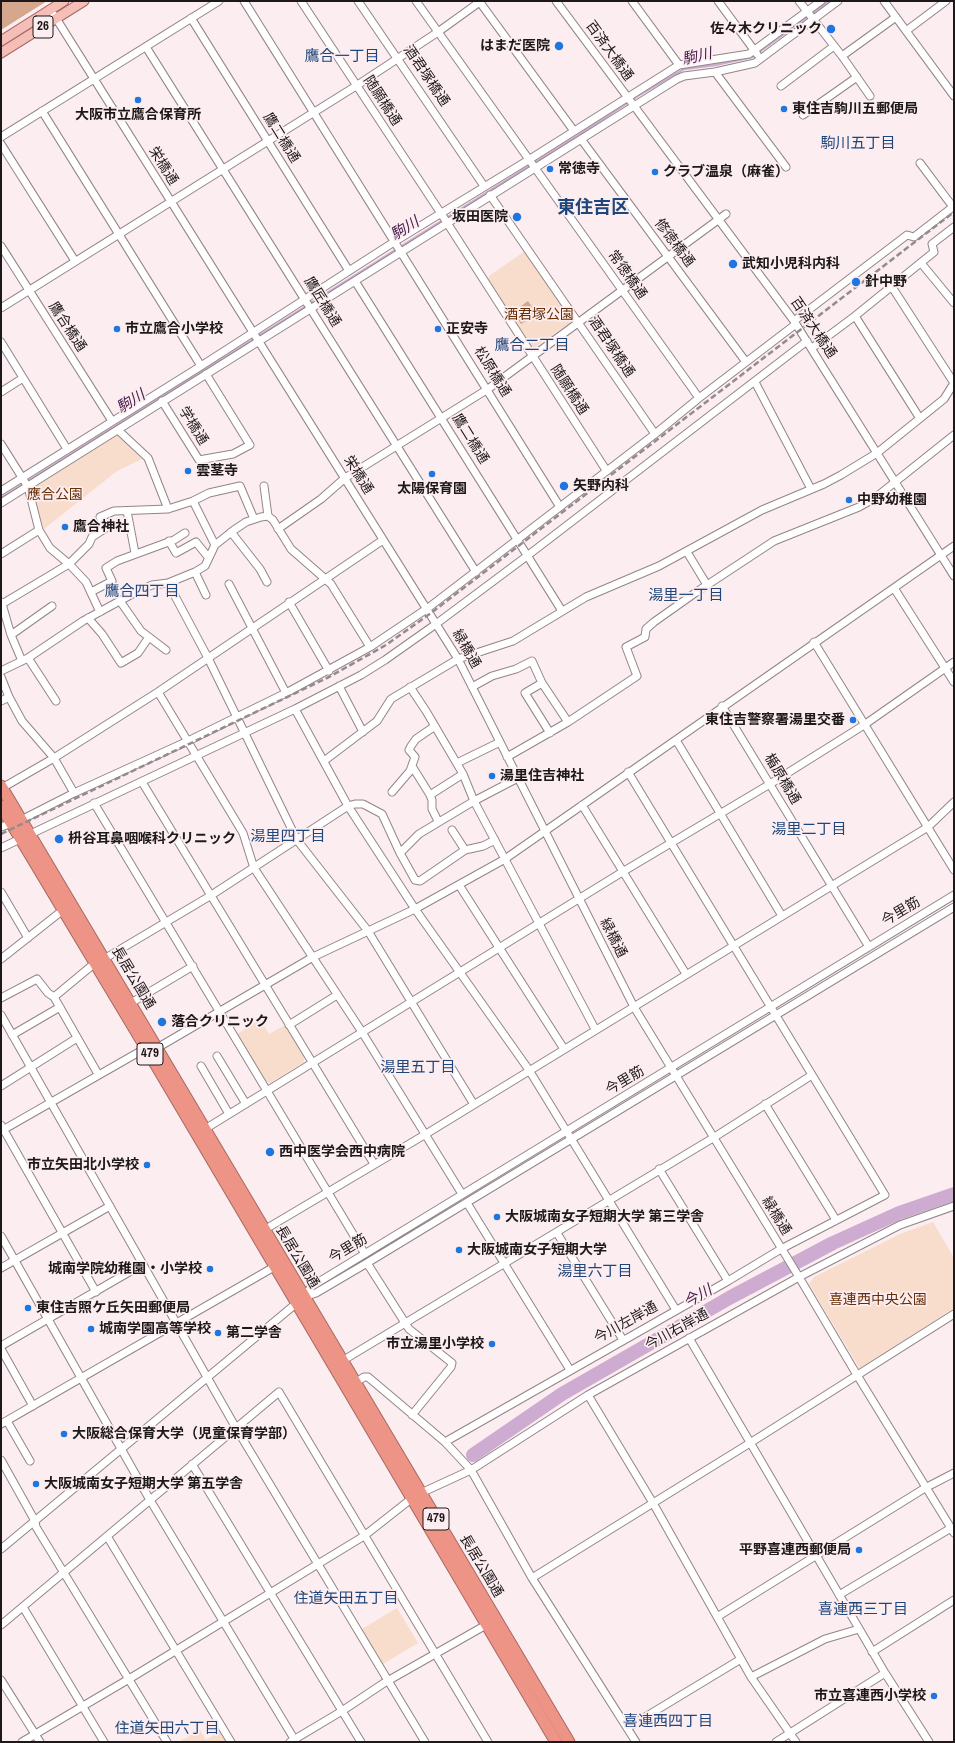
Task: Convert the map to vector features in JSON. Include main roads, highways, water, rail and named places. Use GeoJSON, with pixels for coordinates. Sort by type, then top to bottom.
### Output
{"type":"FeatureCollection","features":[{"type":"Feature","properties":{"kind":"highway","name":"長居公園通"},"geometry":{"type":"LineString","coordinates":[[2,787],[11,823]]}},
{"type":"Feature","properties":{"kind":"highway","name":"長居公園通"},"geometry":{"type":"LineString","coordinates":[[1,806],[11,823],[24,836],[152,1048],[274,1267],[300,1300],[342,1361],[486,1625],[556,1742]]}},
{"type":"Feature","properties":{"kind":"highway","name":"長居公園通"},"geometry":{"type":"LineString","coordinates":[[24,836],[63,910],[131,1004],[152,1048],[205,1129],[264,1230],[300,1300],[416,1496],[569,1742]]}},
{"type":"Feature","properties":{"kind":"main road","name":"26"},"geometry":{"type":"LineString","coordinates":[[1,41],[64,1]]}},
{"type":"Feature","properties":{"kind":"main road","name":"26"},"geometry":{"type":"LineString","coordinates":[[1,53],[84,1]]}},
{"type":"Feature","properties":{"kind":"waterway","name":"駒川"},"geometry":{"type":"LineString","coordinates":[[1,498],[577,136],[639,95],[684,69],[715,65],[752,57],[829,1]]}},
{"type":"Feature","properties":{"kind":"waterway","name":"今川"},"geometry":{"type":"LineString","coordinates":[[473,1455],[562,1394],[731,1297],[833,1243],[899,1213],[954,1194]]}},
{"type":"Feature","properties":{"kind":"railway"},"geometry":{"type":"LineString","coordinates":[[1,834],[329,677],[386,645],[431,613],[954,212]]}},
{"type":"Feature","properties":{"kind":"place","name":"佐々木クリニック"},"geometry":{"type":"Point","coordinates":[831,29]}},
{"type":"Feature","properties":{"kind":"place","name":"はまだ医院"},"geometry":{"type":"Point","coordinates":[559,46]}},
{"type":"Feature","properties":{"kind":"place","name":"大阪市立鷹合保育所"},"geometry":{"type":"Point","coordinates":[138,100]}},
{"type":"Feature","properties":{"kind":"place","name":"東住吉駒川五郵便局"},"geometry":{"type":"Point","coordinates":[784,109]}},
{"type":"Feature","properties":{"kind":"place","name":"常徳寺"},"geometry":{"type":"Point","coordinates":[550,169]}},
{"type":"Feature","properties":{"kind":"place","name":"クラブ温泉（麻雀）"},"geometry":{"type":"Point","coordinates":[655,172]}},
{"type":"Feature","properties":{"kind":"place","name":"坂田医院"},"geometry":{"type":"Point","coordinates":[517,217]}},
{"type":"Feature","properties":{"kind":"place","name":"武知小児科内科"},"geometry":{"type":"Point","coordinates":[733,264]}},
{"type":"Feature","properties":{"kind":"place","name":"針中野"},"geometry":{"type":"Point","coordinates":[856,282]}},
{"type":"Feature","properties":{"kind":"place","name":"市立鷹合小学校"},"geometry":{"type":"Point","coordinates":[117,329]}},
{"type":"Feature","properties":{"kind":"place","name":"正安寺"},"geometry":{"type":"Point","coordinates":[438,329]}},
{"type":"Feature","properties":{"kind":"place","name":"雲茎寺"},"geometry":{"type":"Point","coordinates":[188,471]}},
{"type":"Feature","properties":{"kind":"place","name":"太陽保育園"},"geometry":{"type":"Point","coordinates":[432,474]}},
{"type":"Feature","properties":{"kind":"place","name":"矢野内科"},"geometry":{"type":"Point","coordinates":[564,486]}},
{"type":"Feature","properties":{"kind":"place","name":"中野幼稚園"},"geometry":{"type":"Point","coordinates":[849,500]}},
{"type":"Feature","properties":{"kind":"place","name":"鷹合神社"},"geometry":{"type":"Point","coordinates":[65,527]}},
{"type":"Feature","properties":{"kind":"place","name":"東住吉警察署湯里交番"},"geometry":{"type":"Point","coordinates":[853,720]}},
{"type":"Feature","properties":{"kind":"place","name":"湯里住吉神社"},"geometry":{"type":"Point","coordinates":[492,776]}},
{"type":"Feature","properties":{"kind":"place","name":"枡谷耳鼻咽喉科クリニック"},"geometry":{"type":"Point","coordinates":[59,839]}},
{"type":"Feature","properties":{"kind":"place","name":"落合クリニック"},"geometry":{"type":"Point","coordinates":[162,1022]}},
{"type":"Feature","properties":{"kind":"place","name":"西中医学会西中病院"},"geometry":{"type":"Point","coordinates":[270,1152]}},
{"type":"Feature","properties":{"kind":"place","name":"市立矢田北小学校"},"geometry":{"type":"Point","coordinates":[147,1165]}},
{"type":"Feature","properties":{"kind":"place","name":"大阪城南女子短期大学 第三学舎"},"geometry":{"type":"Point","coordinates":[497,1217]}},
{"type":"Feature","properties":{"kind":"place","name":"大阪城南女子短期大学"},"geometry":{"type":"Point","coordinates":[459,1250]}},
{"type":"Feature","properties":{"kind":"place","name":"城南学院幼稚園・小学校"},"geometry":{"type":"Point","coordinates":[210,1269]}},
{"type":"Feature","properties":{"kind":"place","name":"東住吉照ケ丘矢田郵便局"},"geometry":{"type":"Point","coordinates":[28,1308]}},
{"type":"Feature","properties":{"kind":"place","name":"城南学園高等学校"},"geometry":{"type":"Point","coordinates":[91,1329]}},
{"type":"Feature","properties":{"kind":"place","name":"第二学舎"},"geometry":{"type":"Point","coordinates":[218,1333]}},
{"type":"Feature","properties":{"kind":"place","name":"市立湯里小学校"},"geometry":{"type":"Point","coordinates":[492,1344]}},
{"type":"Feature","properties":{"kind":"place","name":"大阪総合保育大学（児童保育学部）"},"geometry":{"type":"Point","coordinates":[64,1434]}},
{"type":"Feature","properties":{"kind":"place","name":"大阪城南女子短期大学 第五学舎"},"geometry":{"type":"Point","coordinates":[36,1484]}},
{"type":"Feature","properties":{"kind":"place","name":"平野喜連西郵便局"},"geometry":{"type":"Point","coordinates":[859,1550]}},
{"type":"Feature","properties":{"kind":"place","name":"市立喜連西小学校"},"geometry":{"type":"Point","coordinates":[934,1696]}},
{"type":"Feature","properties":{"kind":"district","name":"鷹合一丁目"},"geometry":{"type":"Point","coordinates":[342,57]}},
{"type":"Feature","properties":{"kind":"district","name":"駒川五丁目"},"geometry":{"type":"Point","coordinates":[858,144]}},
{"type":"Feature","properties":{"kind":"district","name":"東住吉区"},"geometry":{"type":"Point","coordinates":[593,208]}},
{"type":"Feature","properties":{"kind":"district","name":"鷹合二丁目"},"geometry":{"type":"Point","coordinates":[532,346]}},
{"type":"Feature","properties":{"kind":"district","name":"鷹合四丁目"},"geometry":{"type":"Point","coordinates":[142,592]}},
{"type":"Feature","properties":{"kind":"district","name":"湯里一丁目"},"geometry":{"type":"Point","coordinates":[686,596]}},
{"type":"Feature","properties":{"kind":"district","name":"湯里二丁目"},"geometry":{"type":"Point","coordinates":[809,830]}},
{"type":"Feature","properties":{"kind":"district","name":"湯里四丁目"},"geometry":{"type":"Point","coordinates":[288,837]}},
{"type":"Feature","properties":{"kind":"district","name":"湯里五丁目"},"geometry":{"type":"Point","coordinates":[418,1068]}},
{"type":"Feature","properties":{"kind":"district","name":"湯里六丁目"},"geometry":{"type":"Point","coordinates":[595,1272]}},
{"type":"Feature","properties":{"kind":"district","name":"住道矢田五丁目"},"geometry":{"type":"Point","coordinates":[346,1599]}},
{"type":"Feature","properties":{"kind":"district","name":"喜連西三丁目"},"geometry":{"type":"Point","coordinates":[863,1610]}},
{"type":"Feature","properties":{"kind":"district","name":"喜連西四丁目"},"geometry":{"type":"Point","coordinates":[668,1722]}},
{"type":"Feature","properties":{"kind":"district","name":"住道矢田六丁目"},"geometry":{"type":"Point","coordinates":[167,1729]}},
{"type":"Feature","properties":{"kind":"park label","name":"酒君塚公園"},"geometry":{"type":"Point","coordinates":[539,315]}},
{"type":"Feature","properties":{"kind":"park label","name":"應合公園"},"geometry":{"type":"Point","coordinates":[55,495]}},
{"type":"Feature","properties":{"kind":"park label","name":"喜連西中央公園"},"geometry":{"type":"Point","coordinates":[878,1300]}}]}
